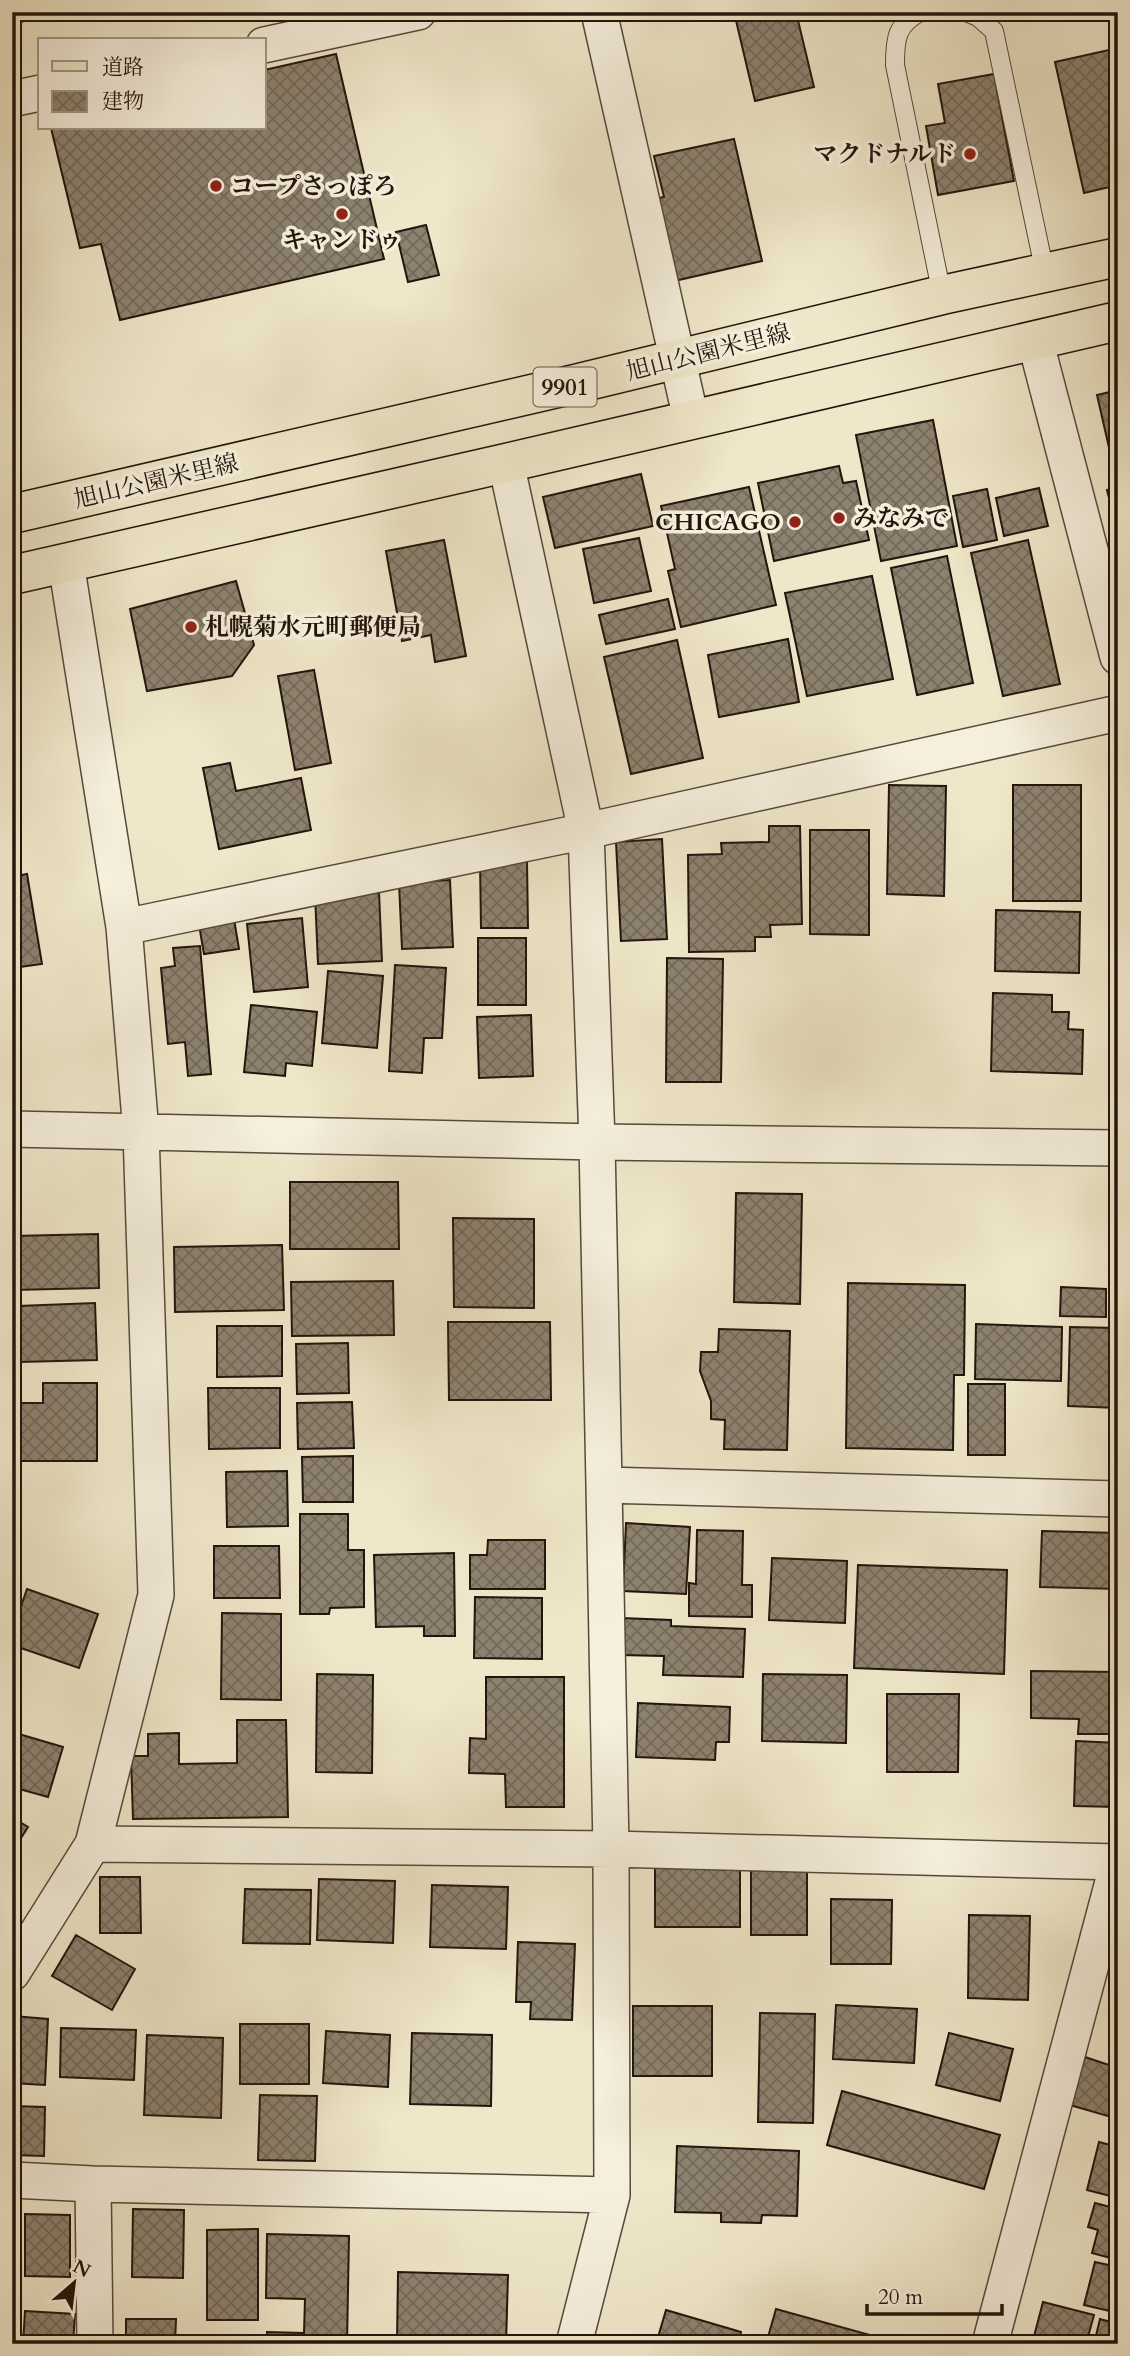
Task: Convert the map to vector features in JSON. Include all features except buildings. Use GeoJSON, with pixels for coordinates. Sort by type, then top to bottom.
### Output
{"type":"FeatureCollection","features":[{"type":"Feature","properties":{"kind":"main road","name":"旭山公園米里線"},"geometry":{"type":"LineString","coordinates":[[12,514],[942,295],[1118,257]]}},
{"type":"Feature","properties":{"kind":"main road","name":"9901"},"geometry":{"type":"LineString","coordinates":[[12,575],[1118,321]]}},
{"type":"Feature","properties":{"kind":"street"},"geometry":{"type":"LineString","coordinates":[[266,45],[418,12]]}},
{"type":"Feature","properties":{"kind":"street"},"geometry":{"type":"LineString","coordinates":[[599,12],[691,419]]}},
{"type":"Feature","properties":{"kind":"street"},"geometry":{"type":"LineString","coordinates":[[12,99],[38,93]]}},
{"type":"Feature","properties":{"kind":"street"},"geometry":{"type":"LineString","coordinates":[[1035,340],[1118,657]]}},
{"type":"Feature","properties":{"kind":"street"},"geometry":{"type":"LineString","coordinates":[[506,463],[586,831],[597,1142],[611,1849],[612,2195],[574,2344]]}},
{"type":"Feature","properties":{"kind":"street"},"geometry":{"type":"LineString","coordinates":[[12,1973],[93,1844],[156,1595],[141,1132],[124,927],[66,563]]}},
{"type":"Feature","properties":{"kind":"street"},"geometry":{"type":"LineString","coordinates":[[124,927],[586,831],[1118,713]]}},
{"type":"Feature","properties":{"kind":"street"},"geometry":{"type":"LineString","coordinates":[[12,1129],[597,1142],[1118,1149]]}},
{"type":"Feature","properties":{"kind":"street"},"geometry":{"type":"LineString","coordinates":[[604,1485],[1118,1499]]}},
{"type":"Feature","properties":{"kind":"street"},"geometry":{"type":"LineString","coordinates":[[93,1844],[611,1849],[1118,1862],[990,2344]]}},
{"type":"Feature","properties":{"kind":"street"},"geometry":{"type":"LineString","coordinates":[[12,2180],[612,2195]]}},
{"type":"Feature","properties":{"kind":"street"},"geometry":{"type":"LineString","coordinates":[[93,2184],[94,2344]]}},
{"type":"Feature","properties":{"kind":"lane"},"geometry":{"type":"LineString","coordinates":[[920,12],[907,19],[895,40],[895,65],[942,295]]}},
{"type":"Feature","properties":{"kind":"lane"},"geometry":{"type":"LineString","coordinates":[[967,12],[978,17],[994,31],[1045,273]]}},
{"type":"Feature","properties":{"kind":"place","name":"マクドナルド"},"geometry":{"type":"Point","coordinates":[970,154]}},
{"type":"Feature","properties":{"kind":"place","name":"コープさっぽろ"},"geometry":{"type":"Point","coordinates":[216,186]}},
{"type":"Feature","properties":{"kind":"place","name":"キャンドゥ"},"geometry":{"type":"Point","coordinates":[342,214]}},
{"type":"Feature","properties":{"kind":"place","name":"みなみで"},"geometry":{"type":"Point","coordinates":[839,518]}},
{"type":"Feature","properties":{"kind":"place","name":"CHICAGO"},"geometry":{"type":"Point","coordinates":[795,522]}},
{"type":"Feature","properties":{"kind":"place","name":"札幌菊水元町郵便局"},"geometry":{"type":"Point","coordinates":[191,627]}}]}
